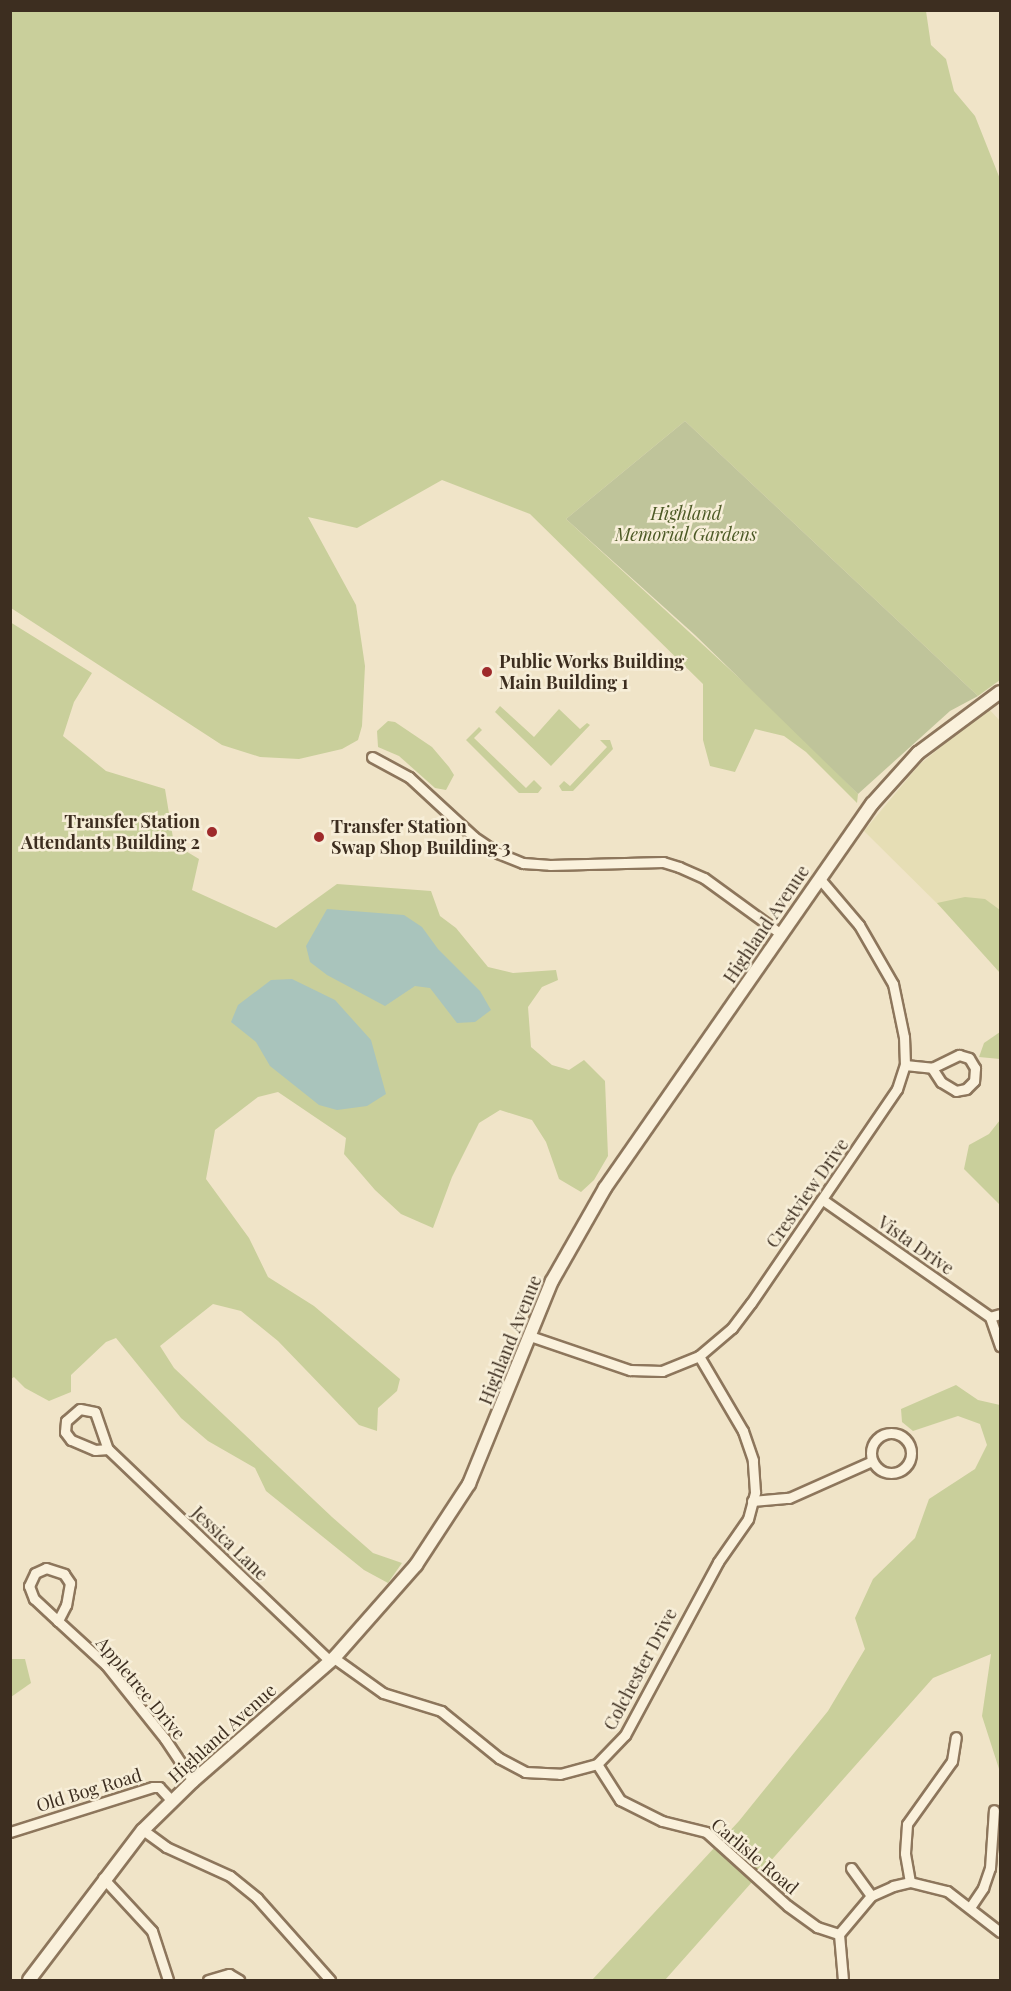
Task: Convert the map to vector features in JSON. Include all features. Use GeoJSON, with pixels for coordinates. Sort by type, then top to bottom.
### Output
{"type":"FeatureCollection","features":[{"type":"Feature","properties":{"kind":"street","name":"Highland Avenue"},"geometry":{"type":"LineString","coordinates":[[29,1980],[103,1878],[143,1830],[193,1781],[332,1660],[396,1590],[458,1503],[483,1455],[530,1336],[582,1224],[872,804],[918,753],[1000,692]]}},
{"type":"Feature","properties":{"kind":"street"},"geometry":{"type":"LineString","coordinates":[[372,757],[409,777],[474,837],[498,853],[523,863],[550,865],[663,862],[704,878],[781,934]]}},
{"type":"Feature","properties":{"kind":"street","name":"Crestview Drive"},"geometry":{"type":"LineString","coordinates":[[530,1336],[630,1370],[662,1371],[699,1356],[732,1328],[823,1200],[897,1089],[905,1065],[902,1015],[893,984],[859,925],[819,878]]}},
{"type":"Feature","properties":{"kind":"street"},"geometry":{"type":"LineString","coordinates":[[905,1065],[932,1068],[959,1055],[969,1058],[975,1068],[974,1081],[966,1089],[956,1091],[941,1082],[932,1068]]}},
{"type":"Feature","properties":{"kind":"street","name":"Vista Drive"},"geometry":{"type":"LineString","coordinates":[[823,1200],[990,1317]]}},
{"type":"Feature","properties":{"kind":"street"},"geometry":{"type":"LineString","coordinates":[[1000,1314],[990,1317],[1000,1346]]}},
{"type":"Feature","properties":{"kind":"street","name":"Colchester Drive"},"geometry":{"type":"LineString","coordinates":[[370,1683],[383,1693],[441,1711],[499,1758],[525,1772],[560,1774],[597,1764],[625,1736],[718,1562],[748,1519],[752,1502],[753,1460],[748,1445],[699,1356]]}},
{"type":"Feature","properties":{"kind":"street","name":"Jessica Lane"},"geometry":{"type":"LineString","coordinates":[[108,1449],[95,1450],[71,1440],[65,1432],[71,1413],[80,1409],[95,1412],[108,1449],[332,1660],[370,1683]]}},
{"type":"Feature","properties":{"kind":"street"},"geometry":{"type":"LineString","coordinates":[[893,1432],[909,1444],[911,1456],[900,1471],[887,1473],[872,1461],[871,1447],[879,1436],[893,1432]]}},
{"type":"Feature","properties":{"kind":"street"},"geometry":{"type":"LineString","coordinates":[[752,1502],[789,1497],[872,1461]]}},
{"type":"Feature","properties":{"kind":"street","name":"Appletree Drive"},"geometry":{"type":"LineString","coordinates":[[58,1621],[70,1596],[70,1583],[64,1574],[46,1568],[35,1573],[29,1586],[34,1599],[58,1621],[106,1665],[165,1739],[193,1781]]}},
{"type":"Feature","properties":{"kind":"street"},"geometry":{"type":"LineString","coordinates":[[910,1882],[905,1853],[908,1824],[952,1761],[956,1737]]}},
{"type":"Feature","properties":{"kind":"street","name":"Carlisle Road"},"geometry":{"type":"LineString","coordinates":[[597,1764],[620,1800],[662,1821],[706,1832],[788,1906],[817,1927],[839,1934]]}},
{"type":"Feature","properties":{"kind":"street","name":"Old Bog Road"},"geometry":{"type":"LineString","coordinates":[[10,1832],[153,1787],[159,1787],[172,1801]]}},
{"type":"Feature","properties":{"kind":"street"},"geometry":{"type":"LineString","coordinates":[[971,1906],[983,1888],[990,1868],[994,1810]]}},
{"type":"Feature","properties":{"kind":"street"},"geometry":{"type":"LineString","coordinates":[[143,1830],[166,1847],[230,1876],[257,1898],[330,1980]]}},
{"type":"Feature","properties":{"kind":"street"},"geometry":{"type":"LineString","coordinates":[[851,1868],[871,1896]]}},
{"type":"Feature","properties":{"kind":"street"},"geometry":{"type":"LineString","coordinates":[[103,1878],[152,1931],[168,1980]]}},
{"type":"Feature","properties":{"kind":"street"},"geometry":{"type":"LineString","coordinates":[[843,1980],[839,1934],[871,1896],[910,1882],[947,1891],[971,1906],[1000,1932]]}},
{"type":"Feature","properties":{"kind":"street"},"geometry":{"type":"LineString","coordinates":[[207,1980],[229,1974],[239,1980]]}},
{"type":"Feature","properties":{"kind":"shaded area"},"geometry":{"type":"Polygon","coordinates":[[[988,708],[1000,721],[1000,966],[864,831],[919,765],[988,708]]]}},
{"type":"Feature","properties":{"kind":"green space"},"geometry":{"type":"Polygon","coordinates":[[[10,11],[926,11],[931,45],[946,59],[954,91],[975,116],[1000,179],[1000,680],[978,696],[685,421],[566,519],[785,720],[858,794],[857,803],[806,752],[784,736],[755,729],[735,772],[710,766],[703,740],[703,684],[530,514],[442,480],[357,528],[308,517],[356,605],[365,666],[362,726],[358,740],[342,749],[299,759],[260,757],[222,745],[11,608],[10,11]]]}},
{"type":"Feature","properties":{"kind":"green space","name":"Highland Memorial Gardens"},"geometry":{"type":"Polygon","coordinates":[[[685,421],[978,696],[950,711],[858,794],[695,635],[566,519],[685,421]]]}},
{"type":"Feature","properties":{"kind":"green space"},"geometry":{"type":"Polygon","coordinates":[[[10,622],[92,673],[74,702],[63,736],[106,771],[165,789],[174,844],[199,859],[192,890],[276,928],[337,884],[431,891],[440,916],[456,928],[488,967],[513,973],[556,970],[558,980],[542,987],[528,1007],[531,1047],[552,1065],[569,1070],[584,1060],[605,1081],[608,1156],[594,1180],[581,1192],[559,1179],[546,1142],[532,1120],[500,1110],[479,1123],[452,1177],[433,1228],[401,1214],[375,1190],[344,1154],[346,1138],[278,1092],[258,1097],[215,1130],[206,1179],[249,1238],[268,1277],[314,1306],[400,1379],[397,1391],[378,1408],[377,1431],[359,1425],[278,1341],[241,1311],[213,1304],[160,1346],[174,1368],[332,1517],[373,1553],[402,1563],[388,1583],[364,1570],[266,1491],[255,1468],[208,1441],[181,1418],[116,1338],[106,1342],[71,1375],[71,1392],[49,1401],[25,1388],[14,1377],[11,1379],[10,622]]]}},
{"type":"Feature","properties":{"kind":"green space"},"geometry":{"type":"Polygon","coordinates":[[[500,706],[534,737],[559,709],[580,729],[587,723],[590,725],[551,766],[495,712],[500,706]]]}},
{"type":"Feature","properties":{"kind":"green space"},"geometry":{"type":"Polygon","coordinates":[[[388,721],[395,722],[432,747],[449,767],[454,775],[446,790],[435,788],[399,756],[378,747],[377,731],[388,721]]]}},
{"type":"Feature","properties":{"kind":"green space"},"geometry":{"type":"Polygon","coordinates":[[[479,727],[482,730],[474,738],[526,788],[534,780],[542,788],[538,793],[519,793],[466,740],[479,727]]]}},
{"type":"Feature","properties":{"kind":"green space"},"geometry":{"type":"Polygon","coordinates":[[[600,740],[610,740],[613,749],[573,791],[562,791],[559,786],[564,781],[570,786],[607,747],[600,740]]]}},
{"type":"Feature","properties":{"kind":"green space"},"geometry":{"type":"Polygon","coordinates":[[[965,897],[985,899],[1000,910],[1000,973],[937,903],[965,897]]]}},
{"type":"Feature","properties":{"kind":"green space"},"geometry":{"type":"Polygon","coordinates":[[[1000,1032],[1000,1059],[979,1057],[984,1043],[1000,1032]]]}},
{"type":"Feature","properties":{"kind":"green space"},"geometry":{"type":"Polygon","coordinates":[[[1000,1120],[1000,1205],[964,1169],[969,1145],[989,1134],[1000,1120]]]}},
{"type":"Feature","properties":{"kind":"green space"},"geometry":{"type":"Polygon","coordinates":[[[956,1385],[978,1400],[1000,1405],[1000,1772],[982,1716],[991,1654],[933,1678],[665,1980],[592,1980],[739,1821],[828,1711],[865,1649],[855,1618],[873,1579],[915,1538],[929,1499],[975,1469],[987,1445],[980,1424],[958,1416],[913,1431],[902,1422],[901,1409],[956,1385]]]}},
{"type":"Feature","properties":{"kind":"green space"},"geometry":{"type":"Polygon","coordinates":[[[11,1659],[25,1659],[31,1683],[11,1697],[11,1659]]]}},
{"type":"Feature","properties":{"kind":"water"},"geometry":{"type":"Polygon","coordinates":[[[327,909],[404,915],[422,927],[438,949],[480,991],[491,1010],[475,1022],[457,1023],[430,988],[415,986],[385,1006],[327,975],[310,962],[306,946],[327,909]]]}},
{"type":"Feature","properties":{"kind":"water"},"geometry":{"type":"Polygon","coordinates":[[[292,979],[335,1000],[371,1040],[386,1094],[367,1106],[337,1110],[319,1105],[270,1066],[256,1042],[231,1022],[238,1005],[271,980],[292,979]]]}},
{"type":"Feature","properties":{"kind":"place","name":"Public Works Building Main Building 1"},"geometry":{"type":"Point","coordinates":[487,672]}},
{"type":"Feature","properties":{"kind":"place","name":"Transfer Station Attendants Building 2"},"geometry":{"type":"Point","coordinates":[212,832]}},
{"type":"Feature","properties":{"kind":"place","name":"Transfer Station Swap Shop Building 3"},"geometry":{"type":"Point","coordinates":[319,837]}}]}
